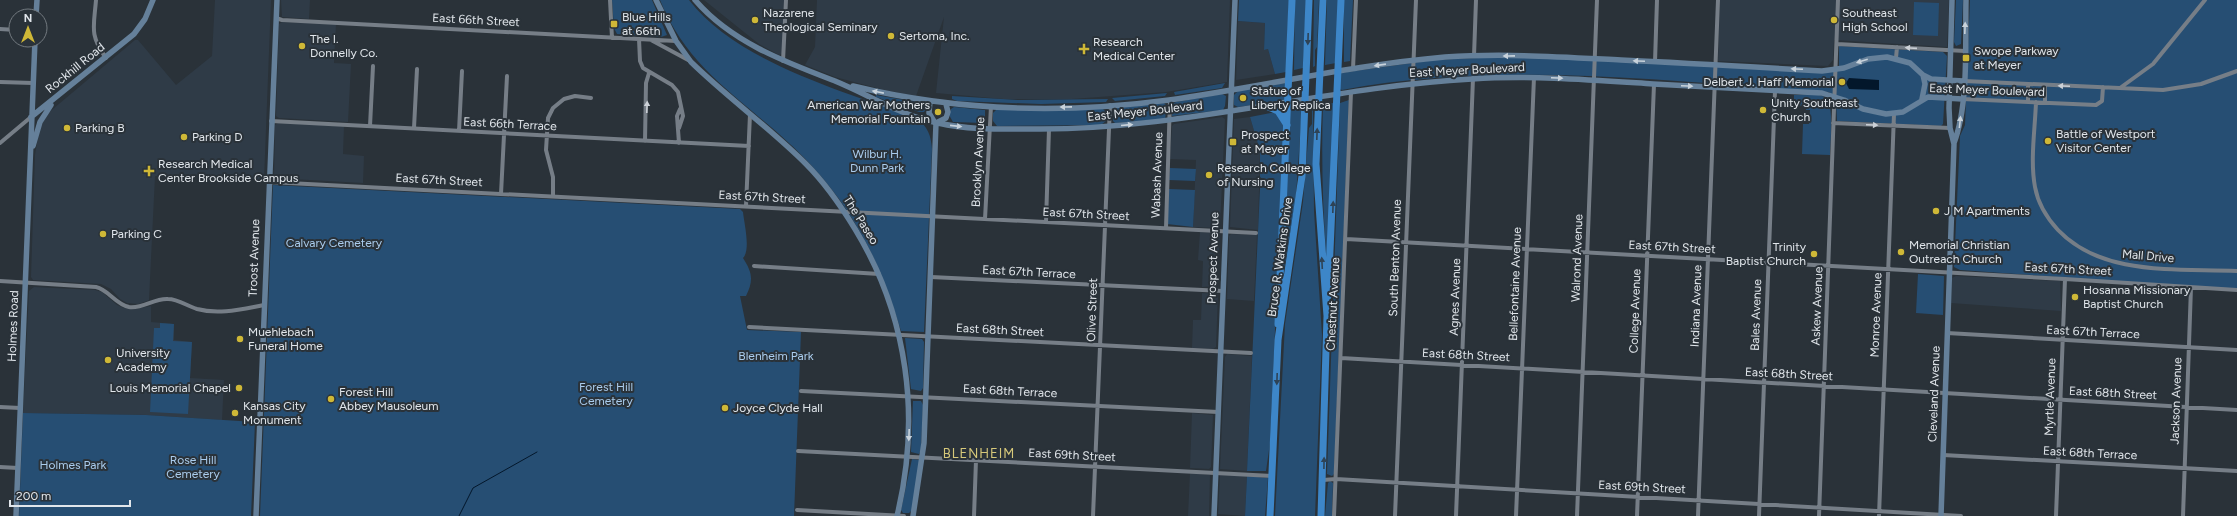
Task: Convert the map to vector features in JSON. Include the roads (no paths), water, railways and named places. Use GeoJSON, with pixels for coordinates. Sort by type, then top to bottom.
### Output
{"type":"FeatureCollection","features":[{"type":"Feature","properties":{"kind":"highway"},"geometry":{"type":"LineString","coordinates":[[1278,340],[1290,79],[1292,0]]}},
{"type":"Feature","properties":{"kind":"highway","name":"Bruce R. Watkins Drive"},"geometry":{"type":"LineString","coordinates":[[1270,516],[1278,340],[1302,176],[1309,0]]}},
{"type":"Feature","properties":{"kind":"highway"},"geometry":{"type":"LineString","coordinates":[[1323,0],[1316,164],[1327,316]]}},
{"type":"Feature","properties":{"kind":"highway"},"geometry":{"type":"LineString","coordinates":[[1321,516],[1327,316],[1341,0]]}},
{"type":"Feature","properties":{"kind":"highway"},"geometry":{"type":"LineString","coordinates":[[1266,106],[1278,111],[1287,125]]}},
{"type":"Feature","properties":{"kind":"main road","name":"Rockhill Road"},"geometry":{"type":"LineString","coordinates":[[31,117],[106,58],[141,26],[153,0]]}},
{"type":"Feature","properties":{"kind":"main road","name":"Troost Avenue"},"geometry":{"type":"LineString","coordinates":[[256,516],[276,0]]}},
{"type":"Feature","properties":{"kind":"main road","name":"The Paseo"},"geometry":{"type":"LineString","coordinates":[[656,0],[676,41],[691,62],[806,164],[844,212],[879,274],[900,335],[909,396],[908,457],[897,516]]}},
{"type":"Feature","properties":{"kind":"main road","name":"East Meyer Boulevard"},"geometry":{"type":"LineString","coordinates":[[696,0],[704,10],[726,29],[783,61],[893,107],[936,123],[989,128],[1049,129],[1109,127],[1169,122],[1337,94],[1473,78],[1534,77],[1822,93],[1834,96],[1875,113],[1894,114],[1910,109],[1922,99],[1928,97],[1962,99]]}},
{"type":"Feature","properties":{"kind":"main road","name":"Prospect Avenue"},"geometry":{"type":"LineString","coordinates":[[1214,516],[1235,0]]}},
{"type":"Feature","properties":{"kind":"main road"},"geometry":{"type":"LineString","coordinates":[[1952,0],[1950,50],[1950,128],[1954,144]]}},
{"type":"Feature","properties":{"kind":"main road"},"geometry":{"type":"LineString","coordinates":[[1954,144],[1959,129],[1962,99],[1966,0]]}},
{"type":"Feature","properties":{"kind":"main road","name":"Holmes Road"},"geometry":{"type":"LineString","coordinates":[[16,516],[35,48]]}},
{"type":"Feature","properties":{"kind":"main road","name":"East Meyer Boulevard"},"geometry":{"type":"LineString","coordinates":[[841,84],[946,104],[1062,108],[1110,106],[1170,100],[1326,73],[1413,60],[1474,56],[1542,55],[1822,71],[1836,69],[1868,59],[1896,58],[1910,63],[1923,75],[1931,79],[1963,81]]}},
{"type":"Feature","properties":{"kind":"main road"},"geometry":{"type":"LineString","coordinates":[[1922,99],[1925,84],[1923,75]]}},
{"type":"Feature","properties":{"kind":"main road","name":"Holmes Road"},"geometry":{"type":"LineString","coordinates":[[30,160],[40,122],[56,98]]}},
{"type":"Feature","properties":{"kind":"main road"},"geometry":{"type":"LineString","coordinates":[[913,516],[923,457],[929,337],[936,123],[929,114],[930,101]]}},
{"type":"Feature","properties":{"kind":"main road"},"geometry":{"type":"LineString","coordinates":[[936,123],[946,118],[946,104]]}},
{"type":"Feature","properties":{"kind":"main road","name":"Cleveland Avenue"},"geometry":{"type":"LineString","coordinates":[[1941,515],[1944,394],[1954,144]]}},
{"type":"Feature","properties":{"kind":"street"},"geometry":{"type":"LineString","coordinates":[[96,0],[94,37],[96,44],[106,58]]}},
{"type":"Feature","properties":{"kind":"street"},"geometry":{"type":"LineString","coordinates":[[610,0],[612,38]]}},
{"type":"Feature","properties":{"kind":"street"},"geometry":{"type":"LineString","coordinates":[[783,61],[786,0]]}},
{"type":"Feature","properties":{"kind":"street"},"geometry":{"type":"LineString","coordinates":[[1353,69],[1356,0]]}},
{"type":"Feature","properties":{"kind":"street","name":"South Benton Avenue"},"geometry":{"type":"LineString","coordinates":[[1395,516],[1416,0]]}},
{"type":"Feature","properties":{"kind":"street"},"geometry":{"type":"LineString","coordinates":[[1474,56],[1476,0]]}},
{"type":"Feature","properties":{"kind":"street","name":"Walrond Avenue"},"geometry":{"type":"LineString","coordinates":[[1577,516],[1597,0]]}},
{"type":"Feature","properties":{"kind":"street"},"geometry":{"type":"LineString","coordinates":[[1655,62],[1657,0]]}},
{"type":"Feature","properties":{"kind":"street","name":"Indiana Avenue"},"geometry":{"type":"LineString","coordinates":[[1698,516],[1718,0]]}},
{"type":"Feature","properties":{"kind":"street","name":"Askew Avenue"},"geometry":{"type":"LineString","coordinates":[[1819,516],[1838,0]]}},
{"type":"Feature","properties":{"kind":"street"},"geometry":{"type":"LineString","coordinates":[[2119,88],[2153,64],[2205,0]]}},
{"type":"Feature","properties":{"kind":"street","name":"East 66th Street"},"geometry":{"type":"LineString","coordinates":[[276,18],[282,20],[676,41]]}},
{"type":"Feature","properties":{"kind":"street"},"geometry":{"type":"LineString","coordinates":[[638,39],[640,62],[643,68],[675,87],[678,92],[683,119],[679,128],[679,143]]}},
{"type":"Feature","properties":{"kind":"street"},"geometry":{"type":"LineString","coordinates":[[649,39],[691,62]]}},
{"type":"Feature","properties":{"kind":"street"},"geometry":{"type":"LineString","coordinates":[[1837,44],[1964,51]]}},
{"type":"Feature","properties":{"kind":"street"},"geometry":{"type":"LineString","coordinates":[[1896,58],[1897,47]]}},
{"type":"Feature","properties":{"kind":"street"},"geometry":{"type":"LineString","coordinates":[[370,126],[373,66]]}},
{"type":"Feature","properties":{"kind":"street"},"geometry":{"type":"LineString","coordinates":[[414,128],[417,69]]}},
{"type":"Feature","properties":{"kind":"street"},"geometry":{"type":"LineString","coordinates":[[459,131],[462,71]]}},
{"type":"Feature","properties":{"kind":"street","name":"East Meyer Boulevard"},"geometry":{"type":"LineString","coordinates":[[1963,81],[2162,90],[2201,84],[2237,71]]}},
{"type":"Feature","properties":{"kind":"street"},"geometry":{"type":"LineString","coordinates":[[645,141],[646,83],[650,73]]}},
{"type":"Feature","properties":{"kind":"street"},"geometry":{"type":"LineString","coordinates":[[501,194],[507,76]]}},
{"type":"Feature","properties":{"kind":"street","name":"Bellefontaine Avenue"},"geometry":{"type":"LineString","coordinates":[[1516,516],[1534,77]]}},
{"type":"Feature","properties":{"kind":"street","name":"Agnes Avenue"},"geometry":{"type":"LineString","coordinates":[[1456,516],[1473,78]]}},
{"type":"Feature","properties":{"kind":"street"},"geometry":{"type":"LineString","coordinates":[[0,82],[33,83]]}},
{"type":"Feature","properties":{"kind":"street","name":"College Avenue"},"geometry":{"type":"LineString","coordinates":[[1637,516],[1654,84]]}},
{"type":"Feature","properties":{"kind":"street"},"geometry":{"type":"LineString","coordinates":[[2028,84],[2028,102]]}},
{"type":"Feature","properties":{"kind":"street"},"geometry":{"type":"LineString","coordinates":[[2045,85],[2045,102]]}},
{"type":"Feature","properties":{"kind":"street","name":"East Meyer Boulevard"},"geometry":{"type":"LineString","coordinates":[[1962,99],[2096,105],[2102,101],[2103,88]]}},
{"type":"Feature","properties":{"kind":"street","name":"Bales Avenue"},"geometry":{"type":"LineString","coordinates":[[1758,516],[1775,90]]}},
{"type":"Feature","properties":{"kind":"street","name":"Chestnut Avenue"},"geometry":{"type":"LineString","coordinates":[[1334,516],[1351,92]]}},
{"type":"Feature","properties":{"kind":"street"},"geometry":{"type":"LineString","coordinates":[[553,197],[554,177],[546,150],[548,118],[558,103],[575,96],[591,98]]}},
{"type":"Feature","properties":{"kind":"street","name":"Wabash Avenue"},"geometry":{"type":"LineString","coordinates":[[1166,228],[1170,100]]}},
{"type":"Feature","properties":{"kind":"street","name":"Mall Drive"},"geometry":{"type":"LineString","coordinates":[[2036,102],[2033,175],[2035,189],[2043,211],[2062,234],[2088,252],[2120,264],[2237,272]]}},
{"type":"Feature","properties":{"kind":"street","name":"Brooklyn Avenue"},"geometry":{"type":"LineString","coordinates":[[985,219],[991,106]]}},
{"type":"Feature","properties":{"kind":"street","name":"Olive Street"},"geometry":{"type":"LineString","coordinates":[[1093,516],[1110,106]]}},
{"type":"Feature","properties":{"kind":"street"},"geometry":{"type":"LineString","coordinates":[[746,206],[750,114]]}},
{"type":"Feature","properties":{"kind":"street","name":"Monroe Avenue"},"geometry":{"type":"LineString","coordinates":[[1879,516],[1894,114]]}},
{"type":"Feature","properties":{"kind":"street","name":"Rockhill Road"},"geometry":{"type":"LineString","coordinates":[[0,144],[31,117]]}},
{"type":"Feature","properties":{"kind":"street","name":"East 66th Terrace"},"geometry":{"type":"LineString","coordinates":[[271,121],[749,146]]}},
{"type":"Feature","properties":{"kind":"street"},"geometry":{"type":"LineString","coordinates":[[1833,123],[1950,128]]}},
{"type":"Feature","properties":{"kind":"street"},"geometry":{"type":"LineString","coordinates":[[1046,222],[1049,129]]}},
{"type":"Feature","properties":{"kind":"street","name":"East 67th Street"},"geometry":{"type":"LineString","coordinates":[[268,182],[1256,233]]}},
{"type":"Feature","properties":{"kind":"street","name":"East 67th Street"},"geometry":{"type":"LineString","coordinates":[[1346,239],[2237,290]]}},
{"type":"Feature","properties":{"kind":"street"},"geometry":{"type":"LineString","coordinates":[[754,266],[879,274]]}},
{"type":"Feature","properties":{"kind":"street","name":"East 67th Terrace"},"geometry":{"type":"LineString","coordinates":[[931,277],[1222,291]]}},
{"type":"Feature","properties":{"kind":"street","name":"Myrtle Avenue"},"geometry":{"type":"LineString","coordinates":[[2056,516],[2065,279]]}},
{"type":"Feature","properties":{"kind":"street"},"geometry":{"type":"LineString","coordinates":[[0,281],[102,288],[121,304],[130,307],[138,307],[164,299],[174,300],[196,309],[218,311],[264,305]]}},
{"type":"Feature","properties":{"kind":"street","name":"Jackson Avenue"},"geometry":{"type":"LineString","coordinates":[[2183,516],[2191,287]]}},
{"type":"Feature","properties":{"kind":"street","name":"East 68th Street"},"geometry":{"type":"LineString","coordinates":[[748,327],[1251,353]]}},
{"type":"Feature","properties":{"kind":"street","name":"East 67th Terrace"},"geometry":{"type":"LineString","coordinates":[[1947,333],[2237,350]]}},
{"type":"Feature","properties":{"kind":"street","name":"East 68th Street"},"geometry":{"type":"LineString","coordinates":[[1341,358],[2237,410]]}},
{"type":"Feature","properties":{"kind":"street","name":"East 68th Terrace"},"geometry":{"type":"LineString","coordinates":[[801,391],[1218,412]]}},
{"type":"Feature","properties":{"kind":"street"},"geometry":{"type":"LineString","coordinates":[[0,407],[20,408]]}},
{"type":"Feature","properties":{"kind":"street","name":"East 69th Street"},"geometry":{"type":"LineString","coordinates":[[798,451],[1273,476]]}},
{"type":"Feature","properties":{"kind":"street","name":"East 68th Terrace"},"geometry":{"type":"LineString","coordinates":[[1943,455],[2237,471]]}},
{"type":"Feature","properties":{"kind":"street"},"geometry":{"type":"LineString","coordinates":[[974,516],[976,460]]}},
{"type":"Feature","properties":{"kind":"street"},"geometry":{"type":"LineString","coordinates":[[0,467],[18,468]]}},
{"type":"Feature","properties":{"kind":"street","name":"East 69th Street"},"geometry":{"type":"LineString","coordinates":[[1323,480],[1336,479],[1961,516]]}},
{"type":"Feature","properties":{"kind":"street"},"geometry":{"type":"LineString","coordinates":[[797,510],[904,516]]}},
{"type":"Feature","properties":{"kind":"waterway"},"geometry":{"type":"LineString","coordinates":[[459,516],[473,488],[537,452]]}},
{"type":"Feature","properties":{"kind":"place","name":"Nazarene Theological Seminary"},"geometry":{"type":"Point","coordinates":[755,20]}},
{"type":"Feature","properties":{"kind":"place","name":"Southeast High School"},"geometry":{"type":"Point","coordinates":[1834,20]}},
{"type":"Feature","properties":{"kind":"place","name":"Blue Hills at 66th"},"geometry":{"type":"Point","coordinates":[614,24]}},
{"type":"Feature","properties":{"kind":"place","name":"Sertoma, Inc."},"geometry":{"type":"Point","coordinates":[891,36]}},
{"type":"Feature","properties":{"kind":"place","name":"The I. Donnelly Co."},"geometry":{"type":"Point","coordinates":[302,46]}},
{"type":"Feature","properties":{"kind":"place","name":"Research Medical Center"},"geometry":{"type":"Point","coordinates":[1084,49]}},
{"type":"Feature","properties":{"kind":"place","name":"Swope Parkway at Meyer"},"geometry":{"type":"Point","coordinates":[1966,58]}},
{"type":"Feature","properties":{"kind":"place","name":"Delbert J. Haff Memorial"},"geometry":{"type":"Point","coordinates":[1842,82]}},
{"type":"Feature","properties":{"kind":"place","name":"Statue of Liberty Replica"},"geometry":{"type":"Point","coordinates":[1243,98]}},
{"type":"Feature","properties":{"kind":"place","name":"Unity Southeast Church"},"geometry":{"type":"Point","coordinates":[1763,110]}},
{"type":"Feature","properties":{"kind":"place","name":"American War Mothers Memorial Fountain"},"geometry":{"type":"Point","coordinates":[938,112]}},
{"type":"Feature","properties":{"kind":"place","name":"Parking B"},"geometry":{"type":"Point","coordinates":[67,128]}},
{"type":"Feature","properties":{"kind":"place","name":"Parking D"},"geometry":{"type":"Point","coordinates":[184,137]}},
{"type":"Feature","properties":{"kind":"place","name":"Battle of Westport Visitor Center"},"geometry":{"type":"Point","coordinates":[2048,141]}},
{"type":"Feature","properties":{"kind":"place","name":"Prospect at Meyer"},"geometry":{"type":"Point","coordinates":[1233,142]}},
{"type":"Feature","properties":{"kind":"place","name":"Research Medical Center Brookside Campus"},"geometry":{"type":"Point","coordinates":[149,171]}},
{"type":"Feature","properties":{"kind":"place","name":"Research College of Nursing"},"geometry":{"type":"Point","coordinates":[1209,175]}},
{"type":"Feature","properties":{"kind":"place","name":"J M Apartments"},"geometry":{"type":"Point","coordinates":[1936,211]}},
{"type":"Feature","properties":{"kind":"place","name":"Parking C"},"geometry":{"type":"Point","coordinates":[103,234]}},
{"type":"Feature","properties":{"kind":"place","name":"Memorial Christian Outreach Church"},"geometry":{"type":"Point","coordinates":[1901,252]}},
{"type":"Feature","properties":{"kind":"place","name":"Trinity Baptist Church"},"geometry":{"type":"Point","coordinates":[1814,254]}},
{"type":"Feature","properties":{"kind":"place","name":"Hosanna Missionary Baptist Church"},"geometry":{"type":"Point","coordinates":[2075,297]}},
{"type":"Feature","properties":{"kind":"place","name":"Muehlebach Funeral Home"},"geometry":{"type":"Point","coordinates":[240,339]}},
{"type":"Feature","properties":{"kind":"place","name":"University Academy"},"geometry":{"type":"Point","coordinates":[108,360]}},
{"type":"Feature","properties":{"kind":"place","name":"Louis Memorial Chapel"},"geometry":{"type":"Point","coordinates":[239,388]}},
{"type":"Feature","properties":{"kind":"place","name":"Forest Hill Abbey Mausoleum"},"geometry":{"type":"Point","coordinates":[331,399]}},
{"type":"Feature","properties":{"kind":"place","name":"Joyce Clyde Hall"},"geometry":{"type":"Point","coordinates":[725,408]}},
{"type":"Feature","properties":{"kind":"place","name":"Kansas City Monument"},"geometry":{"type":"Point","coordinates":[235,413]}},
{"type":"Feature","properties":{"kind":"district","name":"BLENHEIM"},"geometry":{"type":"Point","coordinates":[979,453]}},
{"type":"Feature","properties":{"kind":"park label","name":"Wilbur H. Dunn Park"},"geometry":{"type":"Point","coordinates":[877,161]}},
{"type":"Feature","properties":{"kind":"park label","name":"Calvary Cemetery"},"geometry":{"type":"Point","coordinates":[334,243]}},
{"type":"Feature","properties":{"kind":"park label","name":"Blenheim Park"},"geometry":{"type":"Point","coordinates":[776,356]}},
{"type":"Feature","properties":{"kind":"park label","name":"Forest Hill Cemetery"},"geometry":{"type":"Point","coordinates":[606,394]}},
{"type":"Feature","properties":{"kind":"park label","name":"Holmes Park"},"geometry":{"type":"Point","coordinates":[73,465]}},
{"type":"Feature","properties":{"kind":"park label","name":"Rose Hill Cemetery"},"geometry":{"type":"Point","coordinates":[193,467]}}]}
